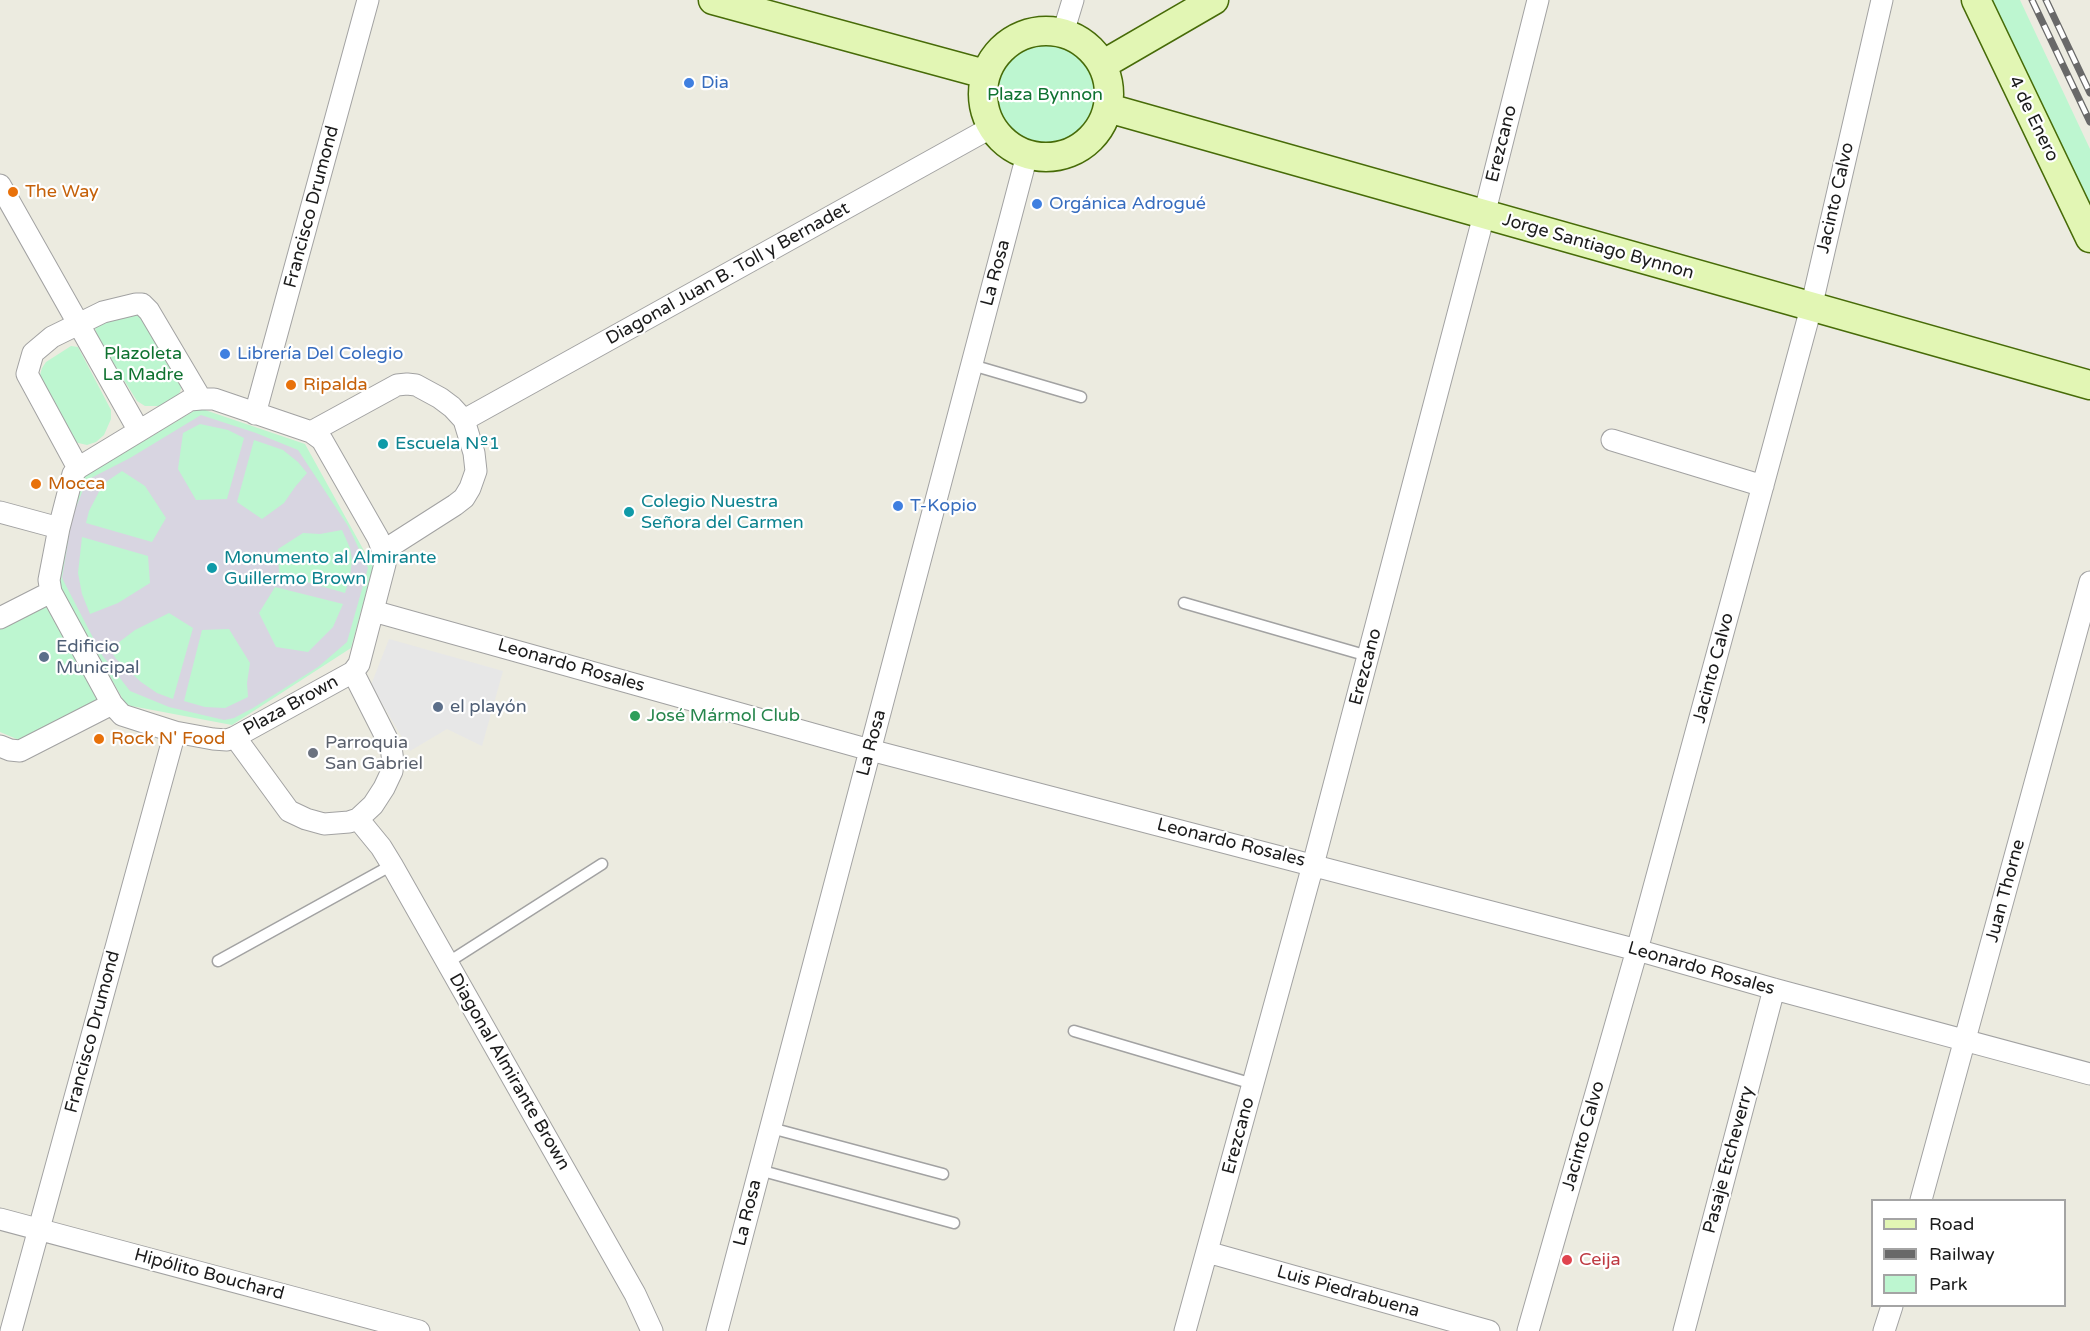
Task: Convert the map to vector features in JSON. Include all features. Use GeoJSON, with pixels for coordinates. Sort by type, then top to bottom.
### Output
{"type":"FeatureCollection","features":[{"type":"Feature","properties":{"kind":"street","name":"Francisco Drumond"},"geometry":{"type":"LineString","coordinates":[[255,414],[368,0]]}},
{"type":"Feature","properties":{"kind":"street"},"geometry":{"type":"LineString","coordinates":[[713,0],[986,74]]}},
{"type":"Feature","properties":{"kind":"street"},"geometry":{"type":"LineString","coordinates":[[1063,33],[1073,0]]}},
{"type":"Feature","properties":{"kind":"street"},"geometry":{"type":"LineString","coordinates":[[1102,65],[1214,0]]}},
{"type":"Feature","properties":{"kind":"street","name":"Erezcano"},"geometry":{"type":"LineString","coordinates":[[1185,1331],[1314,865],[1538,0]]}},
{"type":"Feature","properties":{"kind":"street","name":"Jacinto Calvo"},"geometry":{"type":"LineString","coordinates":[[1528,1331],[1637,950],[1811,308],[1882,0]]}},
{"type":"Feature","properties":{"kind":"street","name":"4 de Enero"},"geometry":{"type":"LineString","coordinates":[[1976,0],[2090,238]]}},
{"type":"Feature","properties":{"kind":"street"},"geometry":{"type":"LineString","coordinates":[[1044,31],[1063,33],[1078,40],[1092,51],[1102,65],[1109,93],[1108,108],[1100,127],[1086,143],[1068,154],[1048,158],[1027,155],[1009,146],[992,127],[985,114],[982,94],[986,74],[994,57],[1008,43],[1025,34],[1044,31]]}},
{"type":"Feature","properties":{"kind":"street","name":"Jorge Santiago Bynnon"},"geometry":{"type":"LineString","coordinates":[[1108,108],[2090,385]]}},
{"type":"Feature","properties":{"kind":"street","name":"Diagonal Juan B. Toll y Bernadet"},"geometry":{"type":"LineString","coordinates":[[464,420],[992,127]]}},
{"type":"Feature","properties":{"kind":"street","name":"La Rosa"},"geometry":{"type":"LineString","coordinates":[[717,1331],[1027,155]]}},
{"type":"Feature","properties":{"kind":"street"},"geometry":{"type":"LineString","coordinates":[[0,185],[139,431]]}},
{"type":"Feature","properties":{"kind":"street"},"geometry":{"type":"LineString","coordinates":[[142,304],[149,310],[201,399],[190,400],[78,468],[27,374],[33,353],[52,337],[103,312],[142,304]]}},
{"type":"Feature","properties":{"kind":"street"},"geometry":{"type":"LineString","coordinates":[[311,432],[397,385],[407,384],[416,385],[440,398],[464,420],[474,453],[476,471],[464,498],[383,551]]}},
{"type":"Feature","properties":{"kind":"street","name":"Plaza Brown"},"geometry":{"type":"LineString","coordinates":[[78,468],[73,474],[48,580],[51,592],[112,704],[122,715],[175,732],[226,740],[236,737],[353,672],[358,664],[385,564],[378,538],[326,444],[311,432],[214,399],[201,399]]}},
{"type":"Feature","properties":{"kind":"street"},"geometry":{"type":"LineString","coordinates":[[1612,440],[1763,486]]}},
{"type":"Feature","properties":{"kind":"street"},"geometry":{"type":"LineString","coordinates":[[0,512],[59,528]]}},
{"type":"Feature","properties":{"kind":"street","name":"Juan Thorne"},"geometry":{"type":"LineString","coordinates":[[1921,1199],[2090,582]]}},
{"type":"Feature","properties":{"kind":"street"},"geometry":{"type":"LineString","coordinates":[[0,618],[51,592]]}},
{"type":"Feature","properties":{"kind":"street","name":"Leonardo Rosales"},"geometry":{"type":"LineString","coordinates":[[373,611],[870,750],[1637,950],[2090,1074]]}},
{"type":"Feature","properties":{"kind":"street"},"geometry":{"type":"LineString","coordinates":[[236,737],[289,811],[310,821],[324,824],[358,819],[373,805],[384,788],[392,771],[393,762],[391,747],[353,672]]}},
{"type":"Feature","properties":{"kind":"street"},"geometry":{"type":"LineString","coordinates":[[0,746],[20,751],[112,704]]}},
{"type":"Feature","properties":{"kind":"street","name":"Francisco Drumond"},"geometry":{"type":"LineString","coordinates":[[11,1331],[175,732]]}},
{"type":"Feature","properties":{"kind":"street","name":"Diagonal Almirante Brown"},"geometry":{"type":"LineString","coordinates":[[358,819],[381,847],[392,865],[635,1294],[652,1331]]}},
{"type":"Feature","properties":{"kind":"street","name":"Pasaje Etcheverry"},"geometry":{"type":"LineString","coordinates":[[1684,1331],[1774,989]]}},
{"type":"Feature","properties":{"kind":"street","name":"Hipólito Bouchard"},"geometry":{"type":"LineString","coordinates":[[0,1219],[419,1331]]}},
{"type":"Feature","properties":{"kind":"street","name":"Luis Piedrabuena"},"geometry":{"type":"LineString","coordinates":[[1207,1252],[1489,1331]]}},
{"type":"Feature","properties":{"kind":"street"},"geometry":{"type":"LineString","coordinates":[[1884,1331],[1891,1307]]}},
{"type":"Feature","properties":{"kind":"lane"},"geometry":{"type":"LineString","coordinates":[[972,365],[1081,398]]}},
{"type":"Feature","properties":{"kind":"lane"},"geometry":{"type":"LineString","coordinates":[[1184,603],[1368,656]]}},
{"type":"Feature","properties":{"kind":"lane"},"geometry":{"type":"LineString","coordinates":[[447,963],[602,864]]}},
{"type":"Feature","properties":{"kind":"lane"},"geometry":{"type":"LineString","coordinates":[[218,961],[392,865]]}},
{"type":"Feature","properties":{"kind":"lane"},"geometry":{"type":"LineString","coordinates":[[1074,1031],[1253,1084]]}},
{"type":"Feature","properties":{"kind":"lane"},"geometry":{"type":"LineString","coordinates":[[771,1128],[943,1174]]}},
{"type":"Feature","properties":{"kind":"lane"},"geometry":{"type":"LineString","coordinates":[[759,1170],[954,1223]]}},
{"type":"Feature","properties":{"kind":"green space"},"geometry":{"type":"Polygon","coordinates":[[[1990,0],[2020,0],[2090,149],[2090,208],[1990,0]]]}},
{"type":"Feature","properties":{"kind":"green space","name":"Plaza Bynnon"},"geometry":{"type":"Polygon","coordinates":[[[1045,40],[1066,44],[1084,56],[1096,74],[1100,95],[1096,116],[1084,134],[1066,146],[1045,150],[1024,146],[1006,134],[994,116],[990,95],[994,74],[1006,56],[1024,44],[1045,40]]]}},
{"type":"Feature","properties":{"kind":"green space","name":"Plazoleta La Madre"},"geometry":{"type":"Polygon","coordinates":[[[134,314],[143,316],[182,385],[180,392],[172,402],[161,406],[145,406],[137,401],[99,340],[95,329],[100,321],[134,314]]]}},
{"type":"Feature","properties":{"kind":"green space"},"geometry":{"type":"Polygon","coordinates":[[[71,346],[78,347],[111,410],[111,419],[104,435],[96,442],[87,445],[74,442],[42,384],[40,375],[46,362],[71,346]]]}},
{"type":"Feature","properties":{"kind":"green space"},"geometry":{"type":"Polygon","coordinates":[[[199,408],[305,444],[373,567],[351,648],[232,725],[126,705],[56,580],[81,478],[199,408]]]}},
{"type":"Feature","properties":{"kind":"green space"},"geometry":{"type":"Polygon","coordinates":[[[51,599],[105,697],[19,740],[0,732],[0,627],[51,599]]]}},
{"type":"Feature","properties":{"kind":"shaded area"},"geometry":{"type":"Polygon","coordinates":[[[201,415],[298,450],[348,526],[368,568],[347,642],[318,667],[234,718],[224,720],[169,707],[130,691],[102,655],[62,578],[72,517],[87,480],[130,458],[201,415]],[[200,424],[183,433],[178,469],[196,500],[227,499],[244,438],[228,430],[200,424]],[[254,440],[237,502],[262,519],[284,503],[307,473],[283,450],[254,440]],[[122,471],[103,484],[89,511],[86,523],[152,542],[166,518],[145,486],[122,471]],[[342,530],[320,534],[303,533],[278,549],[279,574],[345,593],[352,560],[350,548],[342,530]],[[82,537],[78,573],[82,594],[90,614],[118,603],[150,583],[148,556],[82,537]],[[275,587],[259,613],[276,647],[308,652],[333,627],[343,604],[275,587]],[[169,613],[135,630],[110,649],[116,659],[141,682],[157,693],[173,699],[193,628],[169,613]],[[229,629],[202,630],[184,701],[205,707],[225,708],[248,697],[247,683],[250,663],[229,629]]]}},
{"type":"Feature","properties":{"kind":"shaded area","name":"el playón"},"geometry":{"type":"Polygon","coordinates":[[[389,639],[503,671],[482,746],[447,729],[410,751],[371,685],[389,639]]]}},
{"type":"Feature","properties":{"kind":"railway"},"geometry":{"type":"LineString","coordinates":[[2032,0],[2090,122]]}},
{"type":"Feature","properties":{"kind":"railway"},"geometry":{"type":"LineString","coordinates":[[2046,0],[2090,93]]}},
{"type":"Feature","properties":{"kind":"place","name":"Dia"},"geometry":{"type":"Point","coordinates":[689,83]}},
{"type":"Feature","properties":{"kind":"place","name":"The Way"},"geometry":{"type":"Point","coordinates":[13,192]}},
{"type":"Feature","properties":{"kind":"place","name":"Orgánica Adrogué"},"geometry":{"type":"Point","coordinates":[1037,204]}},
{"type":"Feature","properties":{"kind":"place","name":"Librería Del Colegio"},"geometry":{"type":"Point","coordinates":[225,354]}},
{"type":"Feature","properties":{"kind":"place","name":"Ripalda"},"geometry":{"type":"Point","coordinates":[291,385]}},
{"type":"Feature","properties":{"kind":"place","name":"Escuela Nº1"},"geometry":{"type":"Point","coordinates":[383,444]}},
{"type":"Feature","properties":{"kind":"place","name":"Mocca"},"geometry":{"type":"Point","coordinates":[36,484]}},
{"type":"Feature","properties":{"kind":"place","name":"T-Kopio"},"geometry":{"type":"Point","coordinates":[898,506]}},
{"type":"Feature","properties":{"kind":"place","name":"Colegio Nuestra Señora del Carmen"},"geometry":{"type":"Point","coordinates":[629,512]}},
{"type":"Feature","properties":{"kind":"place","name":"Monumento al Almirante Guillermo Brown"},"geometry":{"type":"Point","coordinates":[212,568]}},
{"type":"Feature","properties":{"kind":"place","name":"Edificio Municipal"},"geometry":{"type":"Point","coordinates":[44,657]}},
{"type":"Feature","properties":{"kind":"place","name":"el playón"},"geometry":{"type":"Point","coordinates":[438,707]}},
{"type":"Feature","properties":{"kind":"place","name":"José Mármol Club"},"geometry":{"type":"Point","coordinates":[635,716]}},
{"type":"Feature","properties":{"kind":"place","name":"Rock N' Food"},"geometry":{"type":"Point","coordinates":[99,739]}},
{"type":"Feature","properties":{"kind":"place","name":"Parroquia San Gabriel"},"geometry":{"type":"Point","coordinates":[313,753]}},
{"type":"Feature","properties":{"kind":"place","name":"Ceija"},"geometry":{"type":"Point","coordinates":[1567,1260]}}]}
